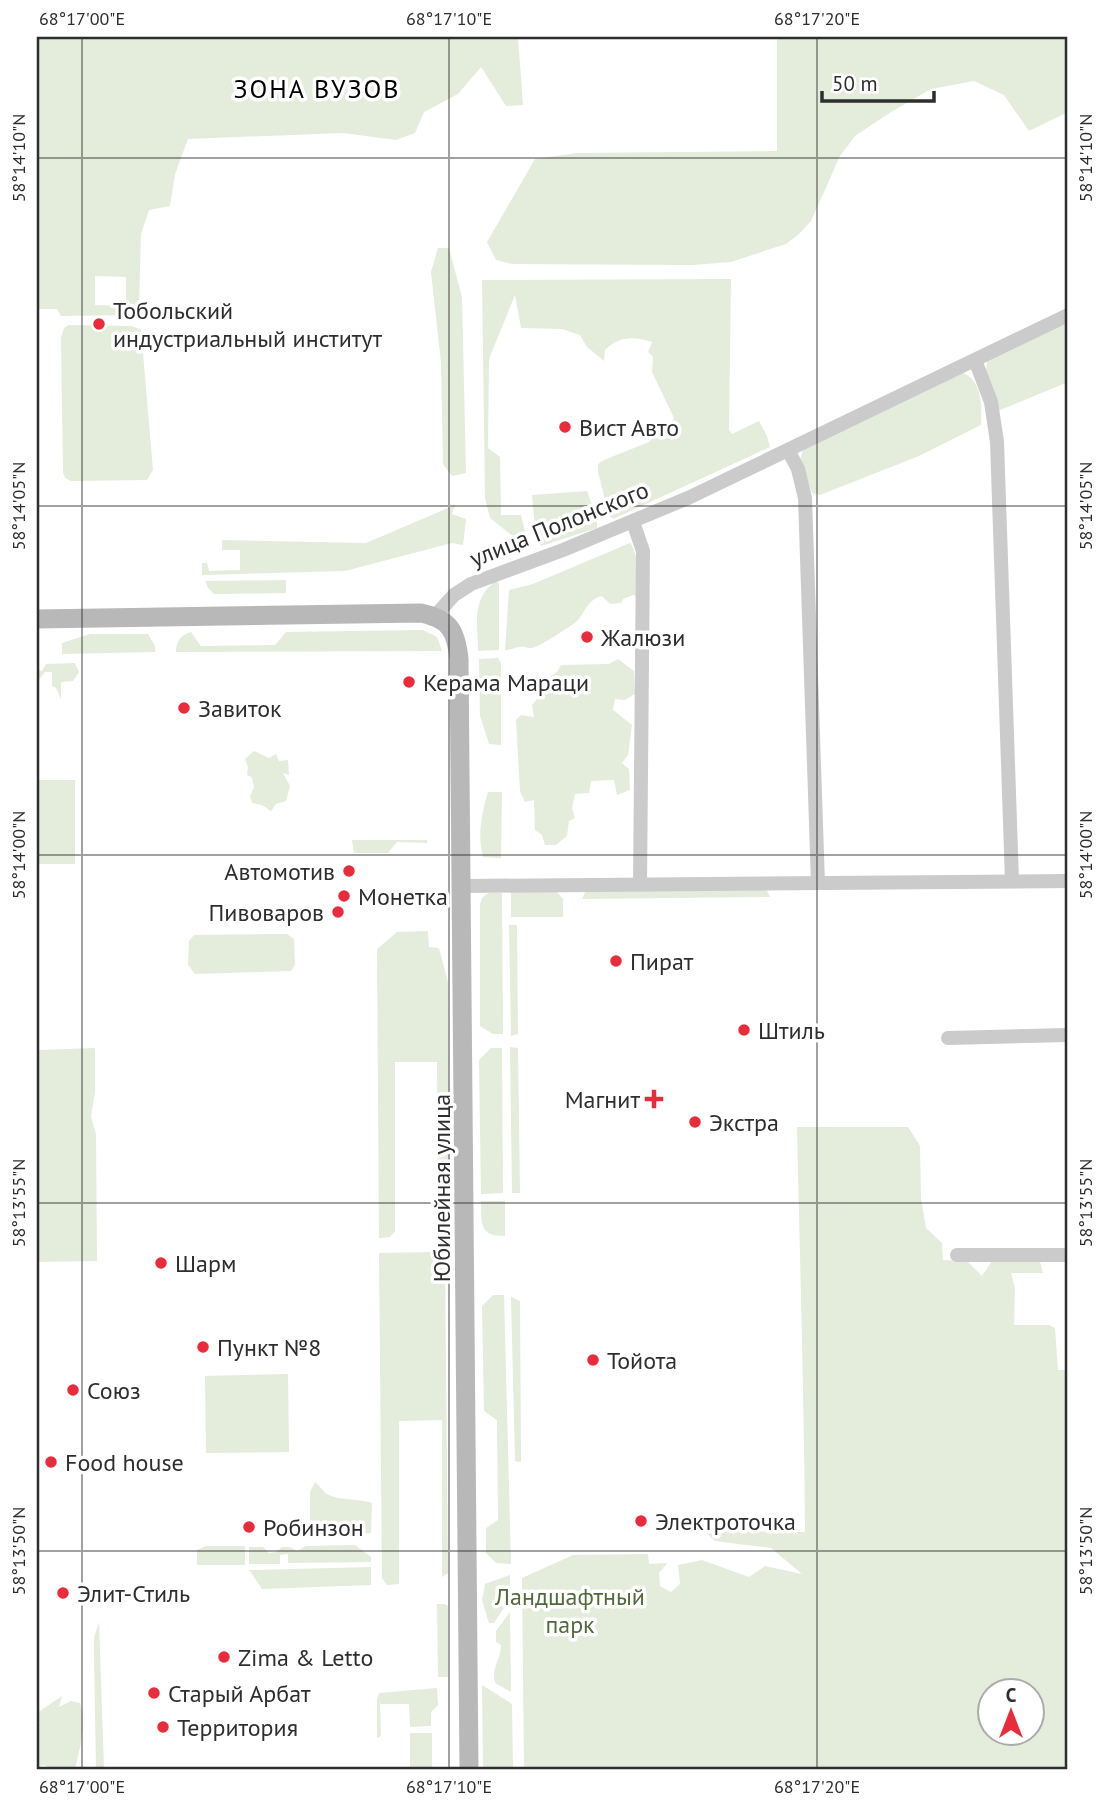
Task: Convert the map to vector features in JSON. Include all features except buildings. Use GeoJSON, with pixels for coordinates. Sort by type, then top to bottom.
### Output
{"type":"FeatureCollection","features":[{"type":"Feature","properties":{"kind":"main road"},"geometry":{"type":"LineString","coordinates":[[37,619],[393,613],[435,616]]}},
{"type":"Feature","properties":{"kind":"main road","name":"Юбилейная улица"},"geometry":{"type":"LineString","coordinates":[[435,616],[448,623],[458,647],[463,886],[469,1769]]}},
{"type":"Feature","properties":{"kind":"street","name":"улица Полонского"},"geometry":{"type":"LineString","coordinates":[[435,616],[454,595],[471,584],[633,522],[1068,315]]}},
{"type":"Feature","properties":{"kind":"street"},"geometry":{"type":"LineString","coordinates":[[975,359],[991,402],[997,442],[1013,881]]}},
{"type":"Feature","properties":{"kind":"street"},"geometry":{"type":"LineString","coordinates":[[788,450],[798,469],[805,498],[818,883]]}},
{"type":"Feature","properties":{"kind":"street"},"geometry":{"type":"LineString","coordinates":[[633,522],[643,551],[640,885]]}},
{"type":"Feature","properties":{"kind":"street"},"geometry":{"type":"LineString","coordinates":[[463,886],[1068,881]]}},
{"type":"Feature","properties":{"kind":"street"},"geometry":{"type":"LineString","coordinates":[[948,1038],[1068,1035]]}},
{"type":"Feature","properties":{"kind":"street"},"geometry":{"type":"LineString","coordinates":[[957,1255],[1068,1255]]}},
{"type":"Feature","properties":{"kind":"green space"},"geometry":{"type":"Polygon","coordinates":[[[37,37],[518,37],[523,105],[506,106],[481,67],[458,94],[424,112],[415,133],[396,140],[343,133],[188,139],[175,174],[170,206],[149,210],[141,234],[139,308],[130,315],[61,316],[57,309],[37,309],[37,37]],[[95,276],[95,305],[126,306],[126,277],[95,276]]]}},
{"type":"Feature","properties":{"kind":"green space"},"geometry":{"type":"Polygon","coordinates":[[[777,37],[1068,37],[1068,112],[1029,131],[1004,95],[974,81],[931,89],[855,136],[840,156],[811,221],[799,234],[786,244],[731,262],[692,265],[512,264],[496,260],[487,242],[535,159],[577,153],[777,151],[777,37]]]}},
{"type":"Feature","properties":{"kind":"green space"},"geometry":{"type":"Polygon","coordinates":[[[438,248],[449,248],[462,297],[466,473],[452,476],[443,464],[441,363],[431,272],[438,248]]]}},
{"type":"Feature","properties":{"kind":"green space"},"geometry":{"type":"Polygon","coordinates":[[[731,279],[729,430],[732,434],[759,421],[770,447],[613,519],[609,515],[598,464],[649,442],[659,429],[668,427],[674,418],[652,372],[653,357],[648,352],[652,342],[633,338],[621,340],[605,350],[604,361],[587,347],[580,335],[562,329],[521,328],[515,295],[489,359],[488,448],[500,457],[501,515],[521,515],[529,549],[490,518],[485,498],[482,280],[731,279]]]}},
{"type":"Feature","properties":{"kind":"green space"},"geometry":{"type":"Polygon","coordinates":[[[1068,322],[1068,382],[998,411],[986,372],[987,361],[1068,322]]]}},
{"type":"Feature","properties":{"kind":"green space"},"geometry":{"type":"Polygon","coordinates":[[[69,325],[132,326],[141,330],[153,470],[147,480],[71,481],[65,478],[61,338],[64,328],[69,325]]]}},
{"type":"Feature","properties":{"kind":"green space"},"geometry":{"type":"Polygon","coordinates":[[[963,373],[977,388],[981,402],[981,425],[919,456],[820,495],[812,493],[800,460],[803,450],[963,373]]]}},
{"type":"Feature","properties":{"kind":"green space"},"geometry":{"type":"Polygon","coordinates":[[[587,491],[597,518],[597,528],[541,546],[536,539],[532,495],[587,491]]]}},
{"type":"Feature","properties":{"kind":"green space"},"geometry":{"type":"Polygon","coordinates":[[[455,505],[452,514],[466,519],[463,545],[452,543],[345,571],[202,575],[202,563],[207,563],[209,571],[240,570],[240,550],[222,550],[222,540],[366,543],[455,505]]]}},
{"type":"Feature","properties":{"kind":"green space"},"geometry":{"type":"Polygon","coordinates":[[[630,543],[637,561],[638,597],[633,595],[623,599],[621,603],[610,604],[602,596],[598,597],[588,605],[576,622],[549,640],[532,648],[505,650],[509,590],[533,584],[630,543]]]}},
{"type":"Feature","properties":{"kind":"green space"},"geometry":{"type":"Polygon","coordinates":[[[286,580],[286,593],[214,594],[205,581],[286,580]]]}},
{"type":"Feature","properties":{"kind":"green space"},"geometry":{"type":"Polygon","coordinates":[[[496,581],[499,583],[499,650],[478,651],[479,604],[488,588],[496,581]]]}},
{"type":"Feature","properties":{"kind":"green space"},"geometry":{"type":"Polygon","coordinates":[[[423,630],[437,637],[442,651],[176,652],[180,639],[191,632],[201,646],[275,645],[286,632],[423,630]]]}},
{"type":"Feature","properties":{"kind":"green space"},"geometry":{"type":"Polygon","coordinates":[[[90,634],[148,634],[155,646],[155,652],[62,654],[62,643],[90,634]]]}},
{"type":"Feature","properties":{"kind":"green space"},"geometry":{"type":"Polygon","coordinates":[[[498,658],[501,663],[501,745],[489,744],[480,716],[479,659],[498,658]]]}},
{"type":"Feature","properties":{"kind":"green space"},"geometry":{"type":"Polygon","coordinates":[[[618,659],[634,671],[635,694],[625,700],[615,699],[613,710],[632,725],[628,755],[622,763],[629,769],[630,790],[617,795],[614,780],[591,781],[589,793],[575,794],[572,808],[575,818],[569,821],[567,836],[556,845],[545,845],[542,835],[535,830],[534,800],[525,802],[520,791],[516,720],[521,715],[534,717],[532,705],[542,693],[544,681],[557,672],[561,665],[609,664],[618,659]]]}},
{"type":"Feature","properties":{"kind":"green space"},"geometry":{"type":"Polygon","coordinates":[[[75,663],[79,672],[73,681],[61,682],[61,699],[56,688],[52,686],[52,672],[45,672],[37,682],[37,670],[42,671],[46,664],[75,663]]]}},
{"type":"Feature","properties":{"kind":"green space"},"geometry":{"type":"Polygon","coordinates":[[[254,751],[269,758],[276,754],[279,761],[288,760],[289,775],[283,773],[290,786],[286,801],[276,804],[271,811],[252,803],[250,796],[254,787],[252,777],[247,775],[245,759],[254,751]]]}},
{"type":"Feature","properties":{"kind":"green space"},"geometry":{"type":"Polygon","coordinates":[[[37,780],[75,780],[75,864],[37,864],[37,780]]]}},
{"type":"Feature","properties":{"kind":"green space"},"geometry":{"type":"Polygon","coordinates":[[[488,792],[502,792],[501,858],[483,857],[481,848],[481,824],[488,792]]]}},
{"type":"Feature","properties":{"kind":"green space"},"geometry":{"type":"Polygon","coordinates":[[[352,840],[427,840],[427,843],[397,842],[388,853],[354,853],[352,840]]]}},
{"type":"Feature","properties":{"kind":"green space"},"geometry":{"type":"Polygon","coordinates":[[[766,889],[770,897],[582,899],[586,890],[766,889]]]}},
{"type":"Feature","properties":{"kind":"green space"},"geometry":{"type":"Polygon","coordinates":[[[511,892],[557,892],[563,899],[563,917],[511,917],[511,892]]]}},
{"type":"Feature","properties":{"kind":"green space"},"geometry":{"type":"Polygon","coordinates":[[[488,893],[502,893],[503,1034],[493,1034],[480,1026],[480,904],[488,893]]]}},
{"type":"Feature","properties":{"kind":"green space"},"geometry":{"type":"Polygon","coordinates":[[[509,925],[517,925],[518,1034],[511,1036],[509,925]]]}},
{"type":"Feature","properties":{"kind":"green space"},"geometry":{"type":"Polygon","coordinates":[[[428,931],[429,947],[439,948],[448,982],[449,1227],[438,1237],[437,1062],[395,1062],[395,1231],[390,1237],[379,1238],[377,949],[397,932],[428,931]]]}},
{"type":"Feature","properties":{"kind":"green space"},"geometry":{"type":"Polygon","coordinates":[[[287,934],[294,939],[295,965],[291,971],[195,974],[188,965],[189,941],[194,935],[287,934]]]}},
{"type":"Feature","properties":{"kind":"green space"},"geometry":{"type":"Polygon","coordinates":[[[510,1047],[518,1048],[520,1193],[512,1193],[510,1047]]]}},
{"type":"Feature","properties":{"kind":"green space"},"geometry":{"type":"Polygon","coordinates":[[[95,1048],[95,1092],[91,1117],[96,1134],[97,1261],[37,1262],[38,1050],[95,1048]]]}},
{"type":"Feature","properties":{"kind":"green space"},"geometry":{"type":"Polygon","coordinates":[[[491,1048],[502,1048],[503,1193],[481,1194],[479,1060],[491,1048]]]}},
{"type":"Feature","properties":{"kind":"green space","name":"Ландшафтный парк"},"geometry":{"type":"Polygon","coordinates":[[[797,1127],[908,1127],[920,1146],[921,1198],[926,1228],[942,1243],[943,1260],[967,1261],[982,1276],[992,1261],[1040,1262],[1043,1273],[1011,1273],[1015,1288],[1014,1325],[1049,1325],[1055,1328],[1058,1370],[1068,1370],[1068,1769],[524,1769],[522,1578],[573,1555],[648,1554],[649,1564],[667,1563],[659,1573],[660,1586],[671,1592],[680,1584],[678,1565],[702,1560],[749,1577],[765,1566],[802,1574],[771,1548],[715,1541],[704,1531],[805,1532],[797,1127]]]}},
{"type":"Feature","properties":{"kind":"green space"},"geometry":{"type":"Polygon","coordinates":[[[481,1201],[505,1201],[505,1236],[490,1234],[483,1227],[481,1201]]]}},
{"type":"Feature","properties":{"kind":"green space"},"geometry":{"type":"Polygon","coordinates":[[[379,1253],[437,1254],[445,1262],[448,1573],[442,1577],[442,1420],[399,1421],[399,1584],[387,1585],[382,1578],[379,1253]]]}},
{"type":"Feature","properties":{"kind":"green space"},"geometry":{"type":"Polygon","coordinates":[[[493,1295],[504,1295],[511,1564],[496,1563],[486,1553],[486,1528],[498,1520],[497,1420],[484,1411],[482,1306],[493,1295]]]}},
{"type":"Feature","properties":{"kind":"green space"},"geometry":{"type":"Polygon","coordinates":[[[511,1297],[520,1301],[521,1462],[515,1461],[511,1297]]]}},
{"type":"Feature","properties":{"kind":"green space"},"geometry":{"type":"Polygon","coordinates":[[[288,1374],[289,1452],[206,1453],[205,1376],[288,1374]]]}},
{"type":"Feature","properties":{"kind":"green space"},"geometry":{"type":"Polygon","coordinates":[[[315,1482],[332,1496],[372,1503],[371,1533],[301,1539],[302,1534],[310,1531],[310,1492],[315,1482]]]}},
{"type":"Feature","properties":{"kind":"green space"},"geometry":{"type":"Polygon","coordinates":[[[355,1545],[371,1557],[371,1562],[288,1563],[288,1554],[280,1555],[280,1564],[249,1564],[249,1547],[263,1547],[269,1553],[282,1547],[297,1551],[306,1546],[355,1545]]]}},
{"type":"Feature","properties":{"kind":"green space"},"geometry":{"type":"Polygon","coordinates":[[[206,1546],[245,1546],[245,1565],[197,1565],[197,1550],[206,1546]]]}},
{"type":"Feature","properties":{"kind":"green space"},"geometry":{"type":"Polygon","coordinates":[[[371,1567],[371,1585],[262,1589],[249,1570],[371,1567]]]}},
{"type":"Feature","properties":{"kind":"green space"},"geometry":{"type":"Polygon","coordinates":[[[510,1575],[510,1599],[494,1623],[489,1623],[482,1600],[485,1584],[510,1575]]]}},
{"type":"Feature","properties":{"kind":"green space"},"geometry":{"type":"Polygon","coordinates":[[[437,1604],[448,1606],[448,1677],[438,1677],[437,1604]]]}},
{"type":"Feature","properties":{"kind":"green space"},"geometry":{"type":"Polygon","coordinates":[[[510,1612],[511,1692],[495,1683],[494,1678],[501,1645],[496,1642],[496,1631],[510,1612]]]}},
{"type":"Feature","properties":{"kind":"green space"},"geometry":{"type":"Polygon","coordinates":[[[99,1622],[104,1769],[96,1769],[94,1638],[99,1622]]]}},
{"type":"Feature","properties":{"kind":"green space"},"geometry":{"type":"Polygon","coordinates":[[[482,1685],[512,1704],[513,1769],[483,1769],[482,1685]]]}},
{"type":"Feature","properties":{"kind":"green space"},"geometry":{"type":"Polygon","coordinates":[[[437,1688],[438,1705],[431,1712],[431,1726],[410,1727],[409,1704],[380,1704],[381,1736],[377,1738],[379,1693],[437,1688]]]}},
{"type":"Feature","properties":{"kind":"green space"},"geometry":{"type":"Polygon","coordinates":[[[62,1696],[59,1707],[71,1701],[80,1703],[82,1711],[82,1736],[75,1769],[53,1769],[43,1765],[37,1768],[37,1728],[40,1722],[37,1722],[37,1713],[62,1696]]]}},
{"type":"Feature","properties":{"kind":"green space"},"geometry":{"type":"Polygon","coordinates":[[[410,1733],[432,1733],[432,1769],[410,1769],[410,1733]]]}},
{"type":"Feature","properties":{"kind":"place","name":"Тобольский индустриальный институт"},"geometry":{"type":"Point","coordinates":[99,324]}},
{"type":"Feature","properties":{"kind":"place","name":"Вист Авто"},"geometry":{"type":"Point","coordinates":[565,427]}},
{"type":"Feature","properties":{"kind":"place","name":"Жалюзи"},"geometry":{"type":"Point","coordinates":[587,637]}},
{"type":"Feature","properties":{"kind":"place","name":"Керама Мараци"},"geometry":{"type":"Point","coordinates":[409,682]}},
{"type":"Feature","properties":{"kind":"place","name":"Завиток"},"geometry":{"type":"Point","coordinates":[184,708]}},
{"type":"Feature","properties":{"kind":"place","name":"Автомотив"},"geometry":{"type":"Point","coordinates":[349,871]}},
{"type":"Feature","properties":{"kind":"place","name":"Монетка"},"geometry":{"type":"Point","coordinates":[344,896]}},
{"type":"Feature","properties":{"kind":"place","name":"Пивоваров"},"geometry":{"type":"Point","coordinates":[338,912]}},
{"type":"Feature","properties":{"kind":"place","name":"Пират"},"geometry":{"type":"Point","coordinates":[616,961]}},
{"type":"Feature","properties":{"kind":"place","name":"Штиль"},"geometry":{"type":"Point","coordinates":[744,1030]}},
{"type":"Feature","properties":{"kind":"place","name":"Магнит"},"geometry":{"type":"Point","coordinates":[654,1099]}},
{"type":"Feature","properties":{"kind":"place","name":"Экстра"},"geometry":{"type":"Point","coordinates":[695,1122]}},
{"type":"Feature","properties":{"kind":"place","name":"Шарм"},"geometry":{"type":"Point","coordinates":[161,1263]}},
{"type":"Feature","properties":{"kind":"place","name":"Пункт №8"},"geometry":{"type":"Point","coordinates":[203,1347]}},
{"type":"Feature","properties":{"kind":"place","name":"Тойота"},"geometry":{"type":"Point","coordinates":[593,1360]}},
{"type":"Feature","properties":{"kind":"place","name":"Союз"},"geometry":{"type":"Point","coordinates":[73,1390]}},
{"type":"Feature","properties":{"kind":"place","name":"Food house"},"geometry":{"type":"Point","coordinates":[51,1462]}},
{"type":"Feature","properties":{"kind":"place","name":"Электроточка"},"geometry":{"type":"Point","coordinates":[641,1521]}},
{"type":"Feature","properties":{"kind":"place","name":"Робинзон"},"geometry":{"type":"Point","coordinates":[249,1527]}},
{"type":"Feature","properties":{"kind":"place","name":"Элит-Стиль"},"geometry":{"type":"Point","coordinates":[63,1593]}},
{"type":"Feature","properties":{"kind":"place","name":"Zima & Letto"},"geometry":{"type":"Point","coordinates":[224,1657]}},
{"type":"Feature","properties":{"kind":"place","name":"Старый Арбат"},"geometry":{"type":"Point","coordinates":[154,1693]}},
{"type":"Feature","properties":{"kind":"place","name":"Территория"},"geometry":{"type":"Point","coordinates":[163,1727]}},
{"type":"Feature","properties":{"kind":"district","name":"ЗОНА ВУЗОВ"},"geometry":{"type":"Point","coordinates":[317,88]}}]}
